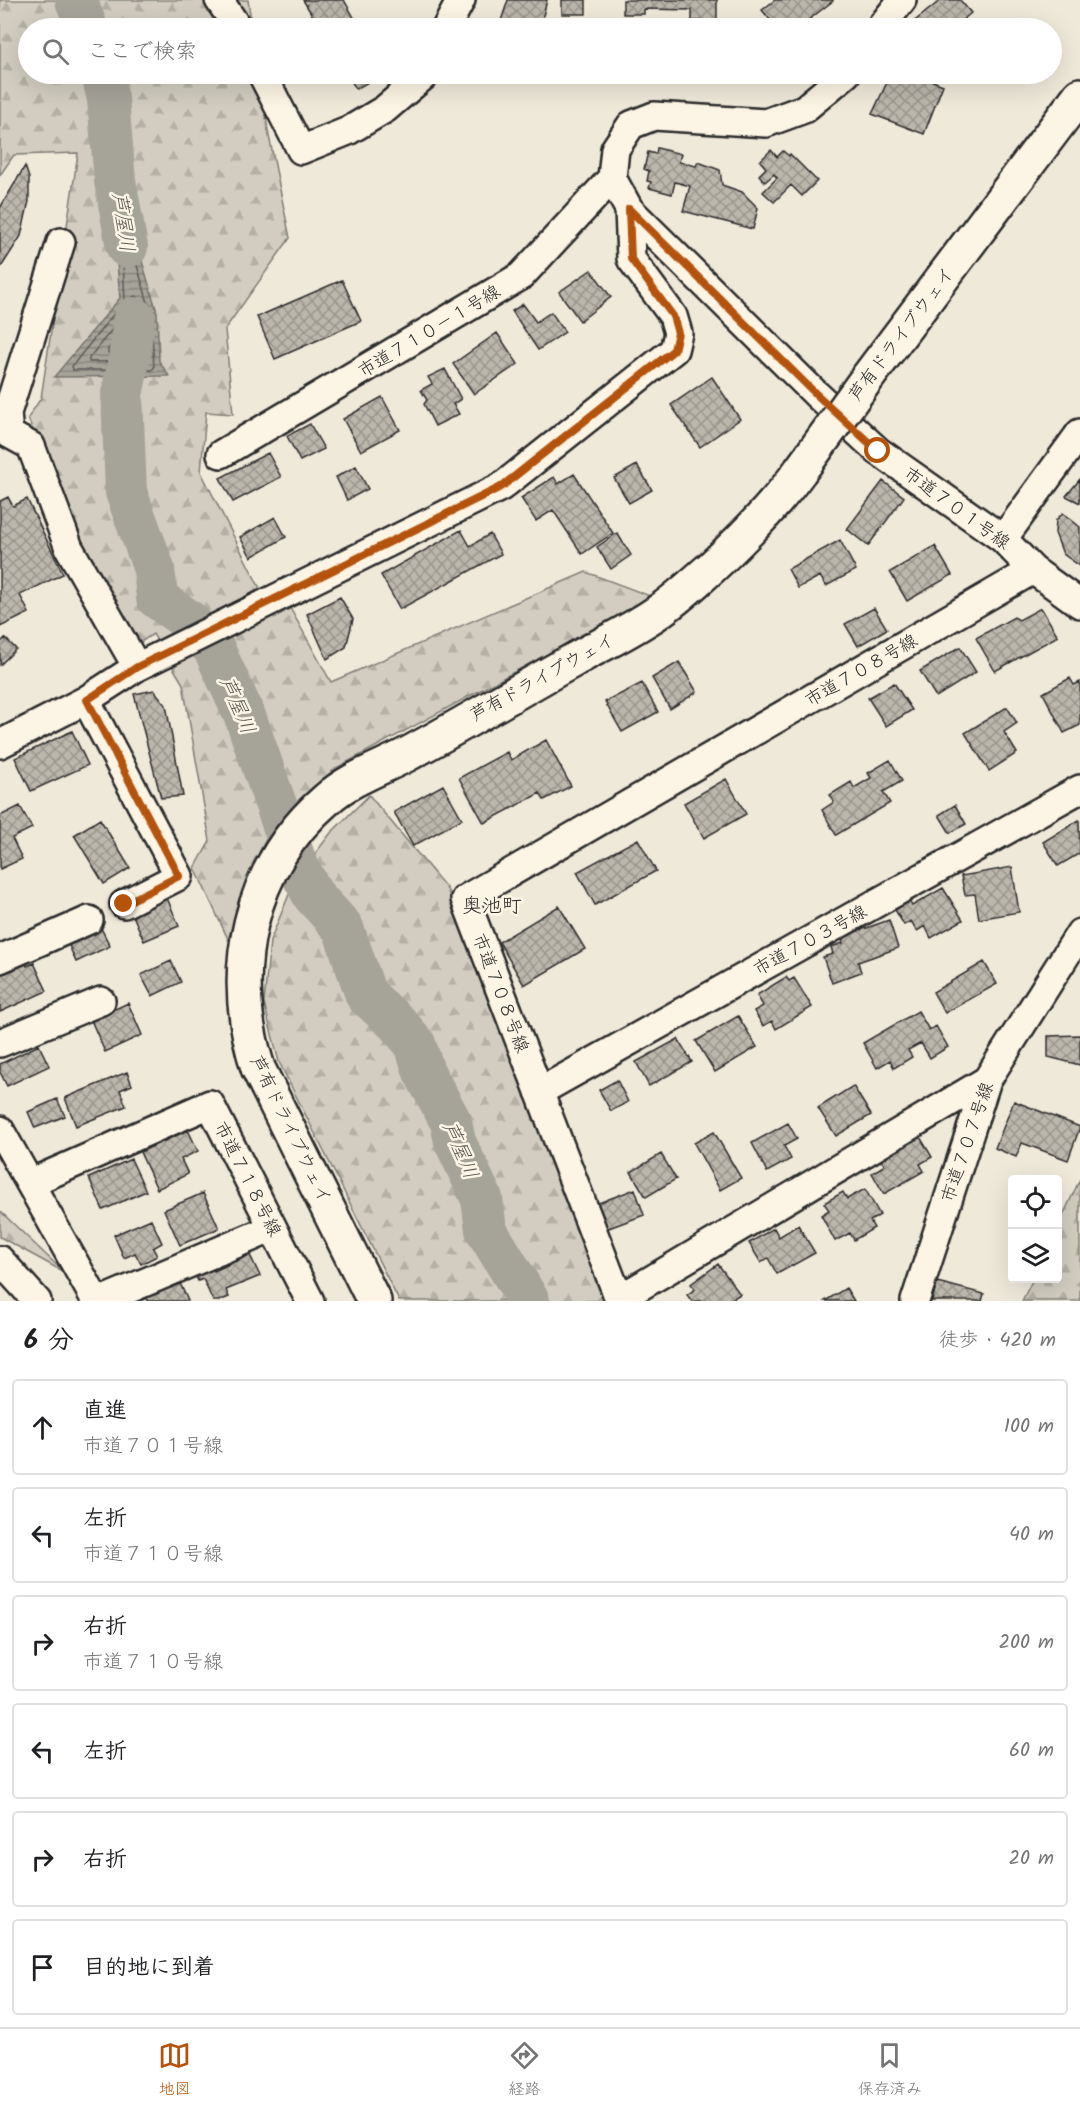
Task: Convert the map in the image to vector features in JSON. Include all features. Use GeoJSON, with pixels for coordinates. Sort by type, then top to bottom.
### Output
{"type":"FeatureCollection","features":[{"type":"Feature","properties":{"kind":"street"},"geometry":{"type":"LineString","coordinates":[[219,0],[231,18]]}},
{"type":"Feature","properties":{"kind":"street"},"geometry":{"type":"LineString","coordinates":[[451,18],[461,0]]}},
{"type":"Feature","properties":{"kind":"street"},"geometry":{"type":"LineString","coordinates":[[888,18],[902,0]]}},
{"type":"Feature","properties":{"kind":"street"},"geometry":{"type":"LineString","coordinates":[[267,84],[301,150],[348,131],[385,109],[414,84]]}},
{"type":"Feature","properties":{"kind":"street"},"geometry":{"type":"LineString","coordinates":[[2,741],[87,700],[145,663],[501,487],[674,350],[678,333],[673,316],[631,259],[629,209],[612,178],[615,149],[631,125],[654,116],[766,123],[804,109],[834,84]]}},
{"type":"Feature","properties":{"kind":"street","name":"芦有ドライブウェイ"},"geometry":{"type":"LineString","coordinates":[[374,1301],[258,1068],[251,1047],[246,1023],[244,965],[253,915],[264,880],[277,857],[301,824],[328,797],[662,610],[737,544],[782,496],[868,377],[1080,95]]}},
{"type":"Feature","properties":{"kind":"street","name":"市道７１０－１号線"},"geometry":{"type":"LineString","coordinates":[[221,454],[520,276],[612,178]]}},
{"type":"Feature","properties":{"kind":"street","name":"市道７０１号線"},"geometry":{"type":"LineString","coordinates":[[629,209],[816,394],[878,451],[1003,539],[1033,570],[1080,604]]}},
{"type":"Feature","properties":{"kind":"street"},"geometry":{"type":"LineString","coordinates":[[61,242],[7,413],[9,434],[31,446],[69,548],[145,663]]}},
{"type":"Feature","properties":{"kind":"street"},"geometry":{"type":"LineString","coordinates":[[1003,539],[1080,433]]}},
{"type":"Feature","properties":{"kind":"street","name":"市道７０８号線"},"geometry":{"type":"LineString","coordinates":[[987,1080],[619,1300],[465,899],[1033,570]]}},
{"type":"Feature","properties":{"kind":"street"},"geometry":{"type":"LineString","coordinates":[[87,700],[179,876],[124,904]]}},
{"type":"Feature","properties":{"kind":"street","name":"市道７０３号線"},"geometry":{"type":"LineString","coordinates":[[539,1092],[1080,789]]}},
{"type":"Feature","properties":{"kind":"street"},"geometry":{"type":"LineString","coordinates":[[0,959],[89,920]]}},
{"type":"Feature","properties":{"kind":"street","name":"市道７０７号線"},"geometry":{"type":"LineString","coordinates":[[915,1301],[987,1080],[1080,933]]}},
{"type":"Feature","properties":{"kind":"street"},"geometry":{"type":"LineString","coordinates":[[0,1043],[101,1001]]}},
{"type":"Feature","properties":{"kind":"street","name":"市道７１８号線"},"geometry":{"type":"LineString","coordinates":[[30,1183],[210,1104],[310,1301]]}},
{"type":"Feature","properties":{"kind":"street"},"geometry":{"type":"LineString","coordinates":[[0,1130],[96,1301]]}},
{"type":"Feature","properties":{"kind":"street"},"geometry":{"type":"LineString","coordinates":[[101,1301],[273,1228]]}},
{"type":"Feature","properties":{"kind":"street"},"geometry":{"type":"LineString","coordinates":[[0,1260],[38,1301]]}},
{"type":"Feature","properties":{"kind":"green space"},"geometry":{"type":"Polygon","coordinates":[[[0,0],[248,0],[251,18],[18,18],[18,84],[261,84],[290,238],[225,329],[233,414],[206,412],[201,472],[275,618],[290,608],[331,682],[586,572],[653,597],[336,768],[276,820],[260,851],[228,939],[195,868],[210,841],[183,684],[153,634],[133,647],[77,542],[28,418],[41,398],[78,153],[14,155],[0,175],[0,0]]]}},
{"type":"Feature","properties":{"kind":"green space"},"geometry":{"type":"Polygon","coordinates":[[[369,795],[447,889],[610,1301],[399,1301],[279,1062],[264,1003],[270,941],[295,880],[330,834],[369,795]]]}},
{"type":"Feature","properties":{"kind":"green space"},"geometry":{"type":"Polygon","coordinates":[[[1080,1179],[1080,1301],[1022,1301],[1031,1283],[1062,1283],[1062,1217],[1080,1179]]]}},
{"type":"Feature","properties":{"kind":"green space"},"geometry":{"type":"Polygon","coordinates":[[[0,1211],[64,1272],[0,1237],[0,1211]]]}},
{"type":"Feature","properties":{"kind":"water"},"geometry":{"type":"Polygon","coordinates":[[[121,190],[157,312],[159,361],[169,376],[54,377],[120,298],[111,191],[121,190]]]}},
{"type":"Feature","properties":{"kind":"building"},"geometry":{"type":"Polygon","coordinates":[[[303,0],[344,0],[354,18],[314,18],[303,0]]]}},
{"type":"Feature","properties":{"kind":"building"},"geometry":{"type":"Polygon","coordinates":[[[508,0],[547,0],[542,18],[502,18],[508,0]]]}},
{"type":"Feature","properties":{"kind":"building"},"geometry":{"type":"Polygon","coordinates":[[[562,0],[586,0],[586,14],[562,14],[562,0]]]}},
{"type":"Feature","properties":{"kind":"building"},"geometry":{"type":"Polygon","coordinates":[[[623,0],[717,0],[717,18],[692,18],[692,10],[644,9],[644,14],[623,14],[623,0]]]}},
{"type":"Feature","properties":{"kind":"building"},"geometry":{"type":"Polygon","coordinates":[[[775,0],[833,0],[811,18],[769,18],[762,10],[775,0]]]}},
{"type":"Feature","properties":{"kind":"building"},"geometry":{"type":"Polygon","coordinates":[[[941,0],[960,0],[971,13],[965,18],[918,18],[941,0]]]}},
{"type":"Feature","properties":{"kind":"building"},"geometry":{"type":"Polygon","coordinates":[[[353,84],[365,84],[356,89],[353,84]]]}},
{"type":"Feature","properties":{"kind":"building"},"geometry":{"type":"Polygon","coordinates":[[[886,84],[943,85],[924,134],[872,114],[886,84]]]}},
{"type":"Feature","properties":{"kind":"building"},"geometry":{"type":"Polygon","coordinates":[[[657,148],[681,154],[679,162],[696,166],[698,162],[720,170],[722,185],[742,192],[758,208],[753,229],[683,211],[690,186],[675,182],[672,194],[649,188],[651,182],[647,181],[649,171],[644,169],[648,152],[656,154],[657,148]]]}},
{"type":"Feature","properties":{"kind":"building"},"geometry":{"type":"Polygon","coordinates":[[[771,150],[777,157],[783,151],[789,156],[790,154],[817,181],[802,196],[791,185],[774,202],[763,192],[777,178],[774,174],[765,182],[759,175],[766,168],[760,161],[771,150]]]}},
{"type":"Feature","properties":{"kind":"building"},"geometry":{"type":"Polygon","coordinates":[[[25,166],[29,178],[29,201],[21,236],[0,269],[0,208],[25,166]]]}},
{"type":"Feature","properties":{"kind":"building"},"geometry":{"type":"Polygon","coordinates":[[[591,270],[611,297],[580,321],[559,292],[591,270]]]}},
{"type":"Feature","properties":{"kind":"building"},"geometry":{"type":"Polygon","coordinates":[[[342,280],[361,321],[275,359],[257,317],[342,280]]]}},
{"type":"Feature","properties":{"kind":"building"},"geometry":{"type":"Polygon","coordinates":[[[523,304],[536,322],[551,312],[565,332],[538,350],[512,311],[523,304]]]}},
{"type":"Feature","properties":{"kind":"building"},"geometry":{"type":"Polygon","coordinates":[[[497,333],[518,364],[474,394],[453,364],[497,333]]]}},
{"type":"Feature","properties":{"kind":"building"},"geometry":{"type":"Polygon","coordinates":[[[445,369],[461,399],[453,404],[459,414],[435,426],[424,404],[427,400],[421,390],[432,384],[428,377],[445,369]]]}},
{"type":"Feature","properties":{"kind":"building"},"geometry":{"type":"Polygon","coordinates":[[[712,377],[740,419],[700,447],[671,405],[712,377]]]}},
{"type":"Feature","properties":{"kind":"building"},"geometry":{"type":"Polygon","coordinates":[[[382,397],[400,430],[361,451],[343,419],[382,397]]]}},
{"type":"Feature","properties":{"kind":"building"},"geometry":{"type":"Polygon","coordinates":[[[310,424],[324,449],[300,461],[287,436],[310,424]]]}},
{"type":"Feature","properties":{"kind":"building"},"geometry":{"type":"Polygon","coordinates":[[[268,453],[281,477],[233,502],[220,478],[268,453]]]}},
{"type":"Feature","properties":{"kind":"building"},"geometry":{"type":"Polygon","coordinates":[[[637,465],[652,490],[629,503],[614,478],[637,465]]]}},
{"type":"Feature","properties":{"kind":"building"},"geometry":{"type":"Polygon","coordinates":[[[356,466],[368,489],[347,500],[336,477],[356,466]]]}},
{"type":"Feature","properties":{"kind":"building"},"geometry":{"type":"Polygon","coordinates":[[[574,474],[613,533],[582,554],[553,510],[536,521],[521,498],[554,477],[558,484],[574,474]]]}},
{"type":"Feature","properties":{"kind":"building"},"geometry":{"type":"Polygon","coordinates":[[[1080,479],[1080,503],[1066,496],[1080,479]]]}},
{"type":"Feature","properties":{"kind":"building"},"geometry":{"type":"Polygon","coordinates":[[[883,481],[904,497],[868,546],[847,529],[883,481]]]}},
{"type":"Feature","properties":{"kind":"building"},"geometry":{"type":"Polygon","coordinates":[[[8,497],[13,506],[27,499],[63,574],[20,595],[29,613],[0,627],[0,501],[8,497]]]}},
{"type":"Feature","properties":{"kind":"building"},"geometry":{"type":"Polygon","coordinates":[[[1063,513],[1080,527],[1080,566],[1063,554],[1055,533],[1056,520],[1063,513]]]}},
{"type":"Feature","properties":{"kind":"building"},"geometry":{"type":"Polygon","coordinates":[[[275,517],[286,537],[251,557],[240,537],[275,517]]]}},
{"type":"Feature","properties":{"kind":"building"},"geometry":{"type":"Polygon","coordinates":[[[461,530],[470,546],[490,534],[501,554],[400,609],[381,575],[461,530]]]}},
{"type":"Feature","properties":{"kind":"building"},"geometry":{"type":"Polygon","coordinates":[[[617,533],[631,555],[611,569],[597,547],[617,533]]]}},
{"type":"Feature","properties":{"kind":"building"},"geometry":{"type":"Polygon","coordinates":[[[840,540],[856,570],[826,586],[820,576],[798,588],[788,569],[840,540]]]}},
{"type":"Feature","properties":{"kind":"building"},"geometry":{"type":"Polygon","coordinates":[[[935,546],[952,575],[907,601],[890,572],[935,546]]]}},
{"type":"Feature","properties":{"kind":"building"},"geometry":{"type":"Polygon","coordinates":[[[340,597],[353,619],[346,647],[327,659],[307,614],[340,597]]]}},
{"type":"Feature","properties":{"kind":"building"},"geometry":{"type":"Polygon","coordinates":[[[874,608],[887,629],[858,646],[845,624],[874,608]]]}},
{"type":"Feature","properties":{"kind":"building"},"geometry":{"type":"Polygon","coordinates":[[[1041,608],[1058,636],[995,671],[976,638],[1014,617],[1019,620],[1041,608]]]}},
{"type":"Feature","properties":{"kind":"building"},"geometry":{"type":"Polygon","coordinates":[[[5,638],[16,649],[0,665],[0,643],[5,638]]]}},
{"type":"Feature","properties":{"kind":"building"},"geometry":{"type":"Polygon","coordinates":[[[960,647],[976,672],[936,697],[920,671],[960,647]]]}},
{"type":"Feature","properties":{"kind":"building"},"geometry":{"type":"Polygon","coordinates":[[[679,662],[697,692],[670,709],[652,678],[679,662]]]}},
{"type":"Feature","properties":{"kind":"building"},"geometry":{"type":"Polygon","coordinates":[[[1070,678],[1074,685],[1080,682],[1080,725],[1064,733],[1043,693],[1070,678]]]}},
{"type":"Feature","properties":{"kind":"building"},"geometry":{"type":"Polygon","coordinates":[[[642,683],[658,712],[622,732],[605,702],[642,683]]]}},
{"type":"Feature","properties":{"kind":"building"},"geometry":{"type":"Polygon","coordinates":[[[894,683],[912,710],[886,726],[868,698],[894,683]]]}},
{"type":"Feature","properties":{"kind":"building"},"geometry":{"type":"Polygon","coordinates":[[[154,690],[166,705],[183,796],[161,798],[134,694],[154,690]]]}},
{"type":"Feature","properties":{"kind":"building"},"geometry":{"type":"Polygon","coordinates":[[[1007,707],[1017,723],[1004,732],[1017,753],[989,771],[965,733],[1007,707]]]}},
{"type":"Feature","properties":{"kind":"building"},"geometry":{"type":"Polygon","coordinates":[[[72,731],[88,765],[31,791],[15,758],[72,731]]]}},
{"type":"Feature","properties":{"kind":"building"},"geometry":{"type":"Polygon","coordinates":[[[546,740],[571,786],[544,800],[540,793],[484,823],[459,778],[507,752],[511,760],[546,740]]]}},
{"type":"Feature","properties":{"kind":"building"},"geometry":{"type":"Polygon","coordinates":[[[890,760],[902,781],[883,792],[890,803],[836,835],[822,810],[834,802],[830,795],[851,782],[854,788],[871,778],[868,773],[890,760]]]}},
{"type":"Feature","properties":{"kind":"building"},"geometry":{"type":"Polygon","coordinates":[[[726,779],[746,814],[704,838],[684,803],[726,779]]]}},
{"type":"Feature","properties":{"kind":"building"},"geometry":{"type":"Polygon","coordinates":[[[443,785],[462,819],[413,846],[394,812],[443,785]]]}},
{"type":"Feature","properties":{"kind":"building"},"geometry":{"type":"Polygon","coordinates":[[[955,805],[966,824],[950,833],[939,815],[955,805]]]}},
{"type":"Feature","properties":{"kind":"building"},"geometry":{"type":"Polygon","coordinates":[[[20,806],[32,828],[12,838],[22,859],[0,869],[0,816],[20,806]]]}},
{"type":"Feature","properties":{"kind":"building"},"geometry":{"type":"Polygon","coordinates":[[[100,819],[130,868],[104,884],[74,835],[100,819]]]}},
{"type":"Feature","properties":{"kind":"building"},"geometry":{"type":"Polygon","coordinates":[[[1079,820],[1080,853],[1058,866],[1043,842],[1079,820]]]}},
{"type":"Feature","properties":{"kind":"building"},"geometry":{"type":"Polygon","coordinates":[[[638,839],[656,871],[595,905],[577,872],[638,839]]]}},
{"type":"Feature","properties":{"kind":"building"},"geometry":{"type":"Polygon","coordinates":[[[1012,867],[1019,912],[979,919],[975,894],[965,895],[961,876],[1012,867]]]}},
{"type":"Feature","properties":{"kind":"building"},"geometry":{"type":"Polygon","coordinates":[[[943,888],[963,920],[931,938],[925,926],[917,931],[911,921],[904,925],[894,908],[908,899],[912,906],[943,888]]]}},
{"type":"Feature","properties":{"kind":"building"},"geometry":{"type":"Polygon","coordinates":[[[167,898],[179,926],[144,941],[132,913],[167,898]]]}},
{"type":"Feature","properties":{"kind":"building"},"geometry":{"type":"Polygon","coordinates":[[[559,906],[585,949],[524,985],[499,942],[559,906]]]}},
{"type":"Feature","properties":{"kind":"building"},"geometry":{"type":"Polygon","coordinates":[[[889,920],[898,948],[858,962],[861,972],[832,983],[823,957],[833,954],[831,947],[843,943],[841,937],[889,920]]]}},
{"type":"Feature","properties":{"kind":"building"},"geometry":{"type":"Polygon","coordinates":[[[101,928],[110,946],[76,962],[68,943],[101,928]]]}},
{"type":"Feature","properties":{"kind":"building"},"geometry":{"type":"Polygon","coordinates":[[[25,961],[27,966],[34,963],[47,991],[0,1012],[0,972],[25,961]]]}},
{"type":"Feature","properties":{"kind":"building"},"geometry":{"type":"Polygon","coordinates":[[[171,961],[181,982],[152,996],[141,975],[171,961]]]}},
{"type":"Feature","properties":{"kind":"building"},"geometry":{"type":"Polygon","coordinates":[[[984,962],[997,984],[945,1013],[933,992],[984,962]]]}},
{"type":"Feature","properties":{"kind":"building"},"geometry":{"type":"Polygon","coordinates":[[[786,977],[789,981],[794,978],[812,1007],[776,1029],[772,1021],[763,1026],[754,1011],[763,1006],[757,995],[786,977]]]}},
{"type":"Feature","properties":{"kind":"building"},"geometry":{"type":"Polygon","coordinates":[[[128,1003],[142,1035],[105,1052],[91,1020],[128,1003]]]}},
{"type":"Feature","properties":{"kind":"building"},"geometry":{"type":"Polygon","coordinates":[[[918,1011],[929,1030],[936,1026],[948,1047],[930,1058],[921,1043],[908,1050],[912,1057],[894,1068],[890,1060],[877,1068],[863,1043],[918,1011]]]}},
{"type":"Feature","properties":{"kind":"building"},"geometry":{"type":"Polygon","coordinates":[[[738,1016],[757,1047],[715,1072],[696,1041],[738,1016]]]}},
{"type":"Feature","properties":{"kind":"building"},"geometry":{"type":"Polygon","coordinates":[[[1080,1035],[1080,1065],[1048,1057],[1048,1036],[1080,1035]]]}},
{"type":"Feature","properties":{"kind":"building"},"geometry":{"type":"Polygon","coordinates":[[[678,1039],[692,1062],[649,1086],[636,1062],[678,1039]]]}},
{"type":"Feature","properties":{"kind":"building"},"geometry":{"type":"Polygon","coordinates":[[[39,1045],[49,1066],[7,1086],[0,1072],[0,1064],[39,1045]]]}},
{"type":"Feature","properties":{"kind":"building"},"geometry":{"type":"Polygon","coordinates":[[[127,1072],[132,1085],[120,1090],[126,1106],[76,1126],[65,1098],[127,1072]]]}},
{"type":"Feature","properties":{"kind":"building"},"geometry":{"type":"Polygon","coordinates":[[[617,1080],[628,1102],[611,1111],[599,1090],[617,1080]]]}},
{"type":"Feature","properties":{"kind":"building"},"geometry":{"type":"Polygon","coordinates":[[[853,1086],[871,1115],[836,1136],[818,1108],[853,1086]]]}},
{"type":"Feature","properties":{"kind":"building"},"geometry":{"type":"Polygon","coordinates":[[[57,1099],[65,1116],[35,1128],[28,1112],[57,1099]]]}},
{"type":"Feature","properties":{"kind":"building"},"geometry":{"type":"Polygon","coordinates":[[[1014,1101],[1080,1127],[1068,1160],[1022,1143],[1016,1157],[995,1148],[1014,1101]]]}},
{"type":"Feature","properties":{"kind":"building"},"geometry":{"type":"Polygon","coordinates":[[[788,1123],[797,1139],[784,1146],[791,1159],[767,1172],[752,1143],[788,1123]]]}},
{"type":"Feature","properties":{"kind":"building"},"geometry":{"type":"Polygon","coordinates":[[[188,1130],[198,1151],[181,1159],[188,1174],[157,1189],[140,1152],[188,1130]]]}},
{"type":"Feature","properties":{"kind":"building"},"geometry":{"type":"Polygon","coordinates":[[[714,1132],[741,1178],[720,1190],[694,1143],[714,1132]]]}},
{"type":"Feature","properties":{"kind":"building"},"geometry":{"type":"Polygon","coordinates":[[[920,1137],[932,1157],[920,1164],[924,1171],[884,1194],[872,1173],[885,1165],[880,1160],[920,1137]]]}},
{"type":"Feature","properties":{"kind":"building"},"geometry":{"type":"Polygon","coordinates":[[[661,1154],[676,1179],[646,1197],[631,1172],[661,1154]]]}},
{"type":"Feature","properties":{"kind":"building"},"geometry":{"type":"Polygon","coordinates":[[[131,1159],[146,1191],[103,1210],[89,1178],[131,1159]]]}},
{"type":"Feature","properties":{"kind":"building"},"geometry":{"type":"Polygon","coordinates":[[[635,1189],[644,1215],[606,1229],[596,1204],[635,1189]]]}},
{"type":"Feature","properties":{"kind":"building"},"geometry":{"type":"Polygon","coordinates":[[[865,1189],[880,1215],[870,1221],[874,1228],[854,1240],[850,1233],[835,1241],[821,1215],[829,1210],[824,1203],[843,1192],[847,1199],[865,1189]]]}},
{"type":"Feature","properties":{"kind":"building"},"geometry":{"type":"Polygon","coordinates":[[[203,1193],[219,1228],[180,1245],[164,1210],[203,1193]]]}},
{"type":"Feature","properties":{"kind":"building"},"geometry":{"type":"Polygon","coordinates":[[[151,1219],[162,1243],[153,1248],[157,1256],[141,1264],[135,1253],[124,1258],[114,1235],[151,1219]]]}},
{"type":"Feature","properties":{"kind":"building"},"geometry":{"type":"Polygon","coordinates":[[[798,1225],[815,1253],[777,1274],[768,1258],[761,1263],[749,1243],[774,1228],[779,1237],[798,1225]]]}},
{"type":"Feature","properties":{"kind":"building"},"geometry":{"type":"Polygon","coordinates":[[[250,1255],[260,1276],[226,1290],[229,1297],[213,1301],[203,1279],[198,1281],[195,1275],[213,1268],[214,1271],[250,1255]]]}},
{"type":"Feature","properties":{"kind":"building"},"geometry":{"type":"Polygon","coordinates":[[[718,1264],[740,1294],[729,1301],[692,1301],[687,1295],[695,1289],[691,1284],[718,1264]]]}},
{"type":"Feature","properties":{"kind":"building"},"geometry":{"type":"Polygon","coordinates":[[[179,1281],[188,1301],[148,1301],[146,1297],[179,1281]]]}},
{"type":"Feature","properties":{"kind":"building"},"geometry":{"type":"Polygon","coordinates":[[[937,1282],[984,1294],[982,1301],[932,1301],[937,1282]]]}},
{"type":"Feature","properties":{"kind":"building"},"geometry":{"type":"Polygon","coordinates":[[[846,1288],[854,1301],[825,1301],[846,1288]]]}},
{"type":"Feature","properties":{"kind":"waterway","name":"芦屋川"},"geometry":{"type":"LineString","coordinates":[[76,0],[83,18]]}},
{"type":"Feature","properties":{"kind":"waterway","name":"芦屋川"},"geometry":{"type":"LineString","coordinates":[[104,84],[108,99],[115,181],[127,247]]}},
{"type":"Feature","properties":{"kind":"waterway","name":"芦屋川"},"geometry":{"type":"LineString","coordinates":[[134,318],[122,395],[126,492],[154,569],[157,598],[189,621],[214,649],[246,719],[297,865],[313,895],[343,928],[366,995],[397,1023],[415,1044],[424,1072],[451,1122],[455,1142],[482,1199],[486,1230],[529,1301]]}},
{"type":"Feature","properties":{"kind":"district","name":"奥池町"},"geometry":{"type":"Point","coordinates":[492,905]}},
{"type":"Feature","properties":{"kind":"route"},"geometry":{"type":"LineString","coordinates":[[124,904],[179,876],[87,700],[137,667],[501,487],[674,350],[678,333],[673,316],[631,259],[629,209],[816,394],[878,451]]}}]}
